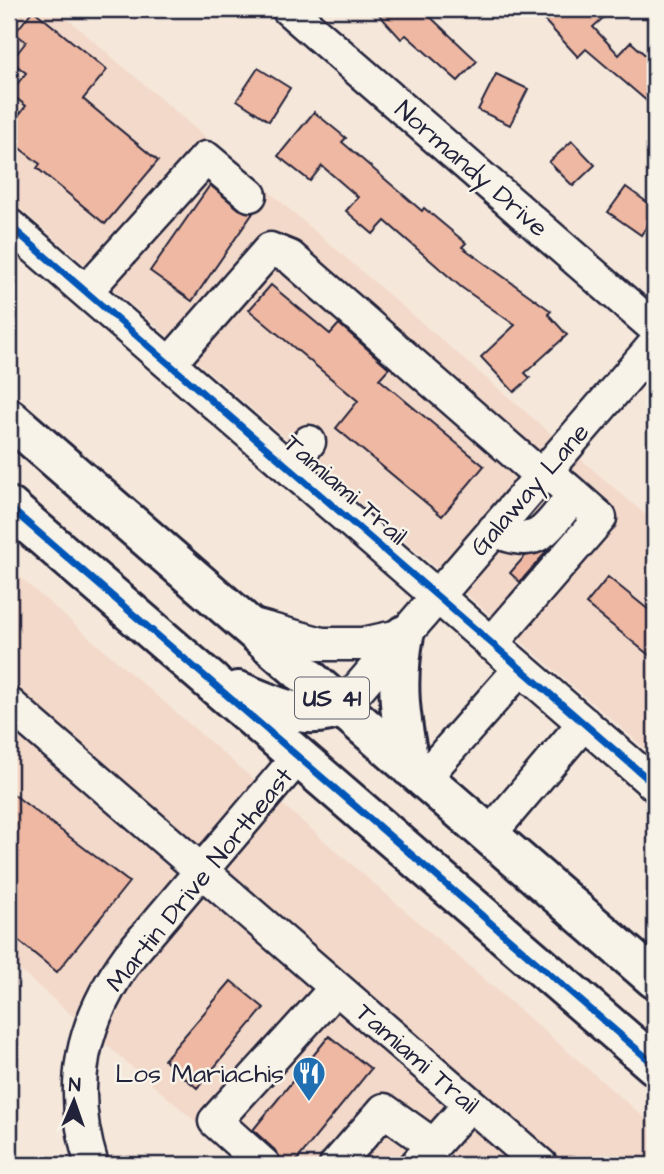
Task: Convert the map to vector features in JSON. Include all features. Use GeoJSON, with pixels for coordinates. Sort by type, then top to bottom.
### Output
{"type":"FeatureCollection","features":[{"type":"Feature","properties":{"kind":"main road","name":"US 41"},"geometry":{"type":"LineString","coordinates":[[9,418],[655,979]]}},
{"type":"Feature","properties":{"kind":"main road","name":"US 41"},"geometry":{"type":"LineString","coordinates":[[9,507],[655,1065]]}},
{"type":"Feature","properties":{"kind":"main road"},"geometry":{"type":"LineString","coordinates":[[404,635],[398,671],[398,708],[416,773]]}},
{"type":"Feature","properties":{"kind":"main road"},"geometry":{"type":"LineString","coordinates":[[210,680],[295,714],[323,715],[342,708]]}},
{"type":"Feature","properties":{"kind":"street","name":"Normandy Drive"},"geometry":{"type":"LineString","coordinates":[[288,9],[655,328]]}},
{"type":"Feature","properties":{"kind":"street"},"geometry":{"type":"LineString","coordinates":[[86,290],[206,158],[250,195]]}},
{"type":"Feature","properties":{"kind":"street","name":"Tamiami Trail"},"geometry":{"type":"LineString","coordinates":[[9,225],[655,785]]}},
{"type":"Feature","properties":{"kind":"street"},"geometry":{"type":"LineString","coordinates":[[170,363],[270,249],[290,257],[543,473],[574,495],[600,518],[491,644]]}},
{"type":"Feature","properties":{"kind":"street","name":"Galaway Lane"},"geometry":{"type":"LineString","coordinates":[[342,708],[655,344]]}},
{"type":"Feature","properties":{"kind":"street"},"geometry":{"type":"LineString","coordinates":[[288,467],[309,442]]}},
{"type":"Feature","properties":{"kind":"street"},"geometry":{"type":"LineString","coordinates":[[494,530],[528,541],[543,531],[574,495]]}},
{"type":"Feature","properties":{"kind":"street"},"geometry":{"type":"LineString","coordinates":[[249,624],[321,644],[363,644],[404,635]]}},
{"type":"Feature","properties":{"kind":"street"},"geometry":{"type":"LineString","coordinates":[[416,773],[520,668]]}},
{"type":"Feature","properties":{"kind":"street","name":"Tamiami Trail"},"geometry":{"type":"LineString","coordinates":[[9,704],[470,1104],[531,1162]]}},
{"type":"Feature","properties":{"kind":"street"},"geometry":{"type":"LineString","coordinates":[[489,835],[584,723]]}},
{"type":"Feature","properties":{"kind":"street","name":"Martin Drive Northeast"},"geometry":{"type":"LineString","coordinates":[[92,1165],[79,1108],[85,1042],[95,1011],[110,982],[130,955],[298,757]]}},
{"type":"Feature","properties":{"kind":"street"},"geometry":{"type":"LineString","coordinates":[[264,1165],[215,1121],[336,988]]}},
{"type":"Feature","properties":{"kind":"street"},"geometry":{"type":"LineString","coordinates":[[336,1165],[384,1110],[425,1155],[470,1104]]}},
{"type":"Feature","properties":{"kind":"shaded area"},"geometry":{"type":"Polygon","coordinates":[[[9,9],[56,9],[655,523],[655,757],[9,199],[9,9]]]}},
{"type":"Feature","properties":{"kind":"shaded area"},"geometry":{"type":"Polygon","coordinates":[[[9,568],[655,1127],[655,1165],[246,1165],[9,961],[9,568]]]}},
{"type":"Feature","properties":{"kind":"building"},"geometry":{"type":"Polygon","coordinates":[[[374,9],[422,9],[477,61],[458,81],[406,35],[401,39],[374,9]]]}},
{"type":"Feature","properties":{"kind":"building"},"geometry":{"type":"Polygon","coordinates":[[[557,9],[613,9],[593,27],[619,55],[631,42],[655,64],[655,108],[586,49],[578,57],[544,20],[557,9]]]}},
{"type":"Feature","properties":{"kind":"building"},"geometry":{"type":"Polygon","coordinates":[[[33,10],[107,70],[83,99],[158,161],[105,224],[37,168],[40,164],[9,140],[9,127],[26,106],[10,93],[26,73],[11,61],[26,42],[15,33],[33,10]]]}},
{"type":"Feature","properties":{"kind":"building"},"geometry":{"type":"Polygon","coordinates":[[[258,68],[290,88],[269,121],[237,100],[258,68]]]}},
{"type":"Feature","properties":{"kind":"building"},"geometry":{"type":"Polygon","coordinates":[[[496,74],[528,89],[510,125],[478,110],[496,74]]]}},
{"type":"Feature","properties":{"kind":"building"},"geometry":{"type":"Polygon","coordinates":[[[314,112],[346,138],[342,142],[422,211],[424,208],[466,243],[462,247],[551,311],[548,314],[567,335],[525,373],[530,378],[514,392],[481,357],[515,325],[461,287],[385,221],[373,234],[346,211],[358,197],[322,166],[310,181],[278,156],[314,112]]]}},
{"type":"Feature","properties":{"kind":"building"},"geometry":{"type":"Polygon","coordinates":[[[572,141],[595,165],[573,186],[549,162],[572,141]]]}},
{"type":"Feature","properties":{"kind":"building"},"geometry":{"type":"Polygon","coordinates":[[[210,185],[239,209],[253,213],[192,301],[150,271],[210,185]]]}},
{"type":"Feature","properties":{"kind":"building"},"geometry":{"type":"Polygon","coordinates":[[[626,187],[655,208],[655,214],[641,235],[608,212],[626,187]]]}},
{"type":"Feature","properties":{"kind":"building"},"geometry":{"type":"Polygon","coordinates":[[[271,285],[330,334],[339,324],[389,368],[379,379],[484,466],[442,516],[336,428],[358,401],[249,310],[271,285]]]}},
{"type":"Feature","properties":{"kind":"building"},"geometry":{"type":"Polygon","coordinates":[[[548,550],[520,582],[510,573],[525,556],[548,550]]]}},
{"type":"Feature","properties":{"kind":"building"},"geometry":{"type":"Polygon","coordinates":[[[608,577],[655,615],[655,660],[586,604],[608,577]]]}},
{"type":"Feature","properties":{"kind":"building"},"geometry":{"type":"Polygon","coordinates":[[[9,791],[129,882],[57,972],[9,933],[9,791]]]}},
{"type":"Feature","properties":{"kind":"building"},"geometry":{"type":"Polygon","coordinates":[[[231,981],[264,1008],[197,1088],[164,1060],[231,981]]]}},
{"type":"Feature","properties":{"kind":"building","name":"Los Mariachis"},"geometry":{"type":"Polygon","coordinates":[[[329,1036],[371,1069],[293,1165],[282,1165],[277,1152],[253,1130],[329,1036]]]}},
{"type":"Feature","properties":{"kind":"cycle path"},"geometry":{"type":"LineString","coordinates":[[9,225],[655,785]]}},
{"type":"Feature","properties":{"kind":"cycle path"},"geometry":{"type":"LineString","coordinates":[[9,507],[655,1065]]}},
{"type":"Feature","properties":{"kind":"place","name":"Los Mariachis"},"geometry":{"type":"Point","coordinates":[309,1103]}}]}
